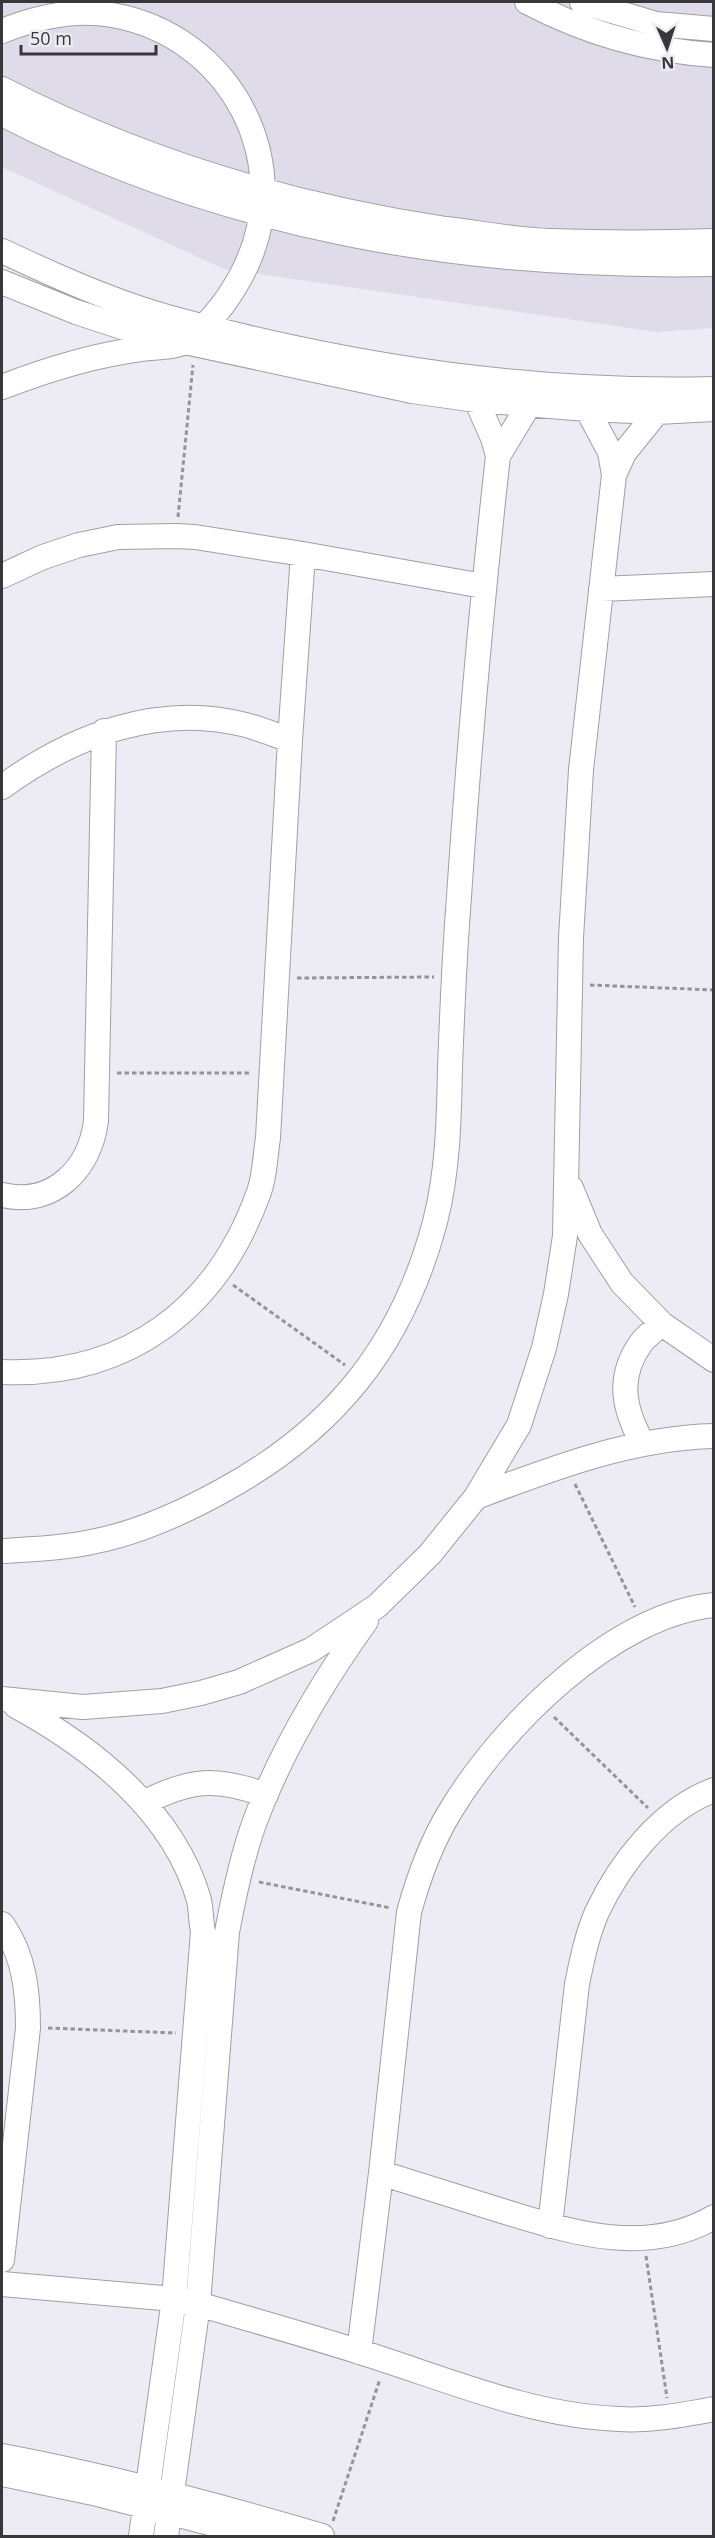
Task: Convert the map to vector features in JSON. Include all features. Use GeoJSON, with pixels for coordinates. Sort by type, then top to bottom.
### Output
{"type":"FeatureCollection","features":[{"type":"Feature","properties":{"kind":"street"},"geometry":{"type":"LineString","coordinates":[[527,2],[555,17],[623,40],[688,54],[714,55]]}},
{"type":"Feature","properties":{"kind":"street"},"geometry":{"type":"LineString","coordinates":[[582,2],[656,24],[714,29]]}},
{"type":"Feature","properties":{"kind":"street"},"geometry":{"type":"LineString","coordinates":[[2,31],[54,14],[82,12],[111,14],[138,21],[189,46],[210,64],[228,86],[243,110],[254,136],[261,163],[263,191],[262,216],[251,257],[231,295],[194,339],[79,362],[2,387]]}},
{"type":"Feature","properties":{"kind":"street"},"geometry":{"type":"LineString","coordinates":[[2,89],[57,117],[187,167],[263,191],[374,218],[548,241],[714,241]]}},
{"type":"Feature","properties":{"kind":"street"},"geometry":{"type":"LineString","coordinates":[[2,114],[46,137],[177,189],[262,216],[375,241],[460,254],[542,261],[654,265],[714,264]]}},
{"type":"Feature","properties":{"kind":"street"},"geometry":{"type":"LineString","coordinates":[[2,251],[60,279],[129,305],[194,339],[412,391],[476,400],[587,409],[657,412],[714,409]]}},
{"type":"Feature","properties":{"kind":"street"},"geometry":{"type":"LineString","coordinates":[[2,282],[76,312],[134,332],[306,351],[469,378],[603,389],[714,389]]}},
{"type":"Feature","properties":{"kind":"street"},"geometry":{"type":"LineString","coordinates":[[2,1551],[49,1549],[97,1541],[144,1528],[189,1510],[273,1461],[312,1431],[346,1396],[376,1356],[400,1314],[420,1268],[435,1221],[445,1172],[453,977],[483,586],[498,456],[493,438],[476,400]]}},
{"type":"Feature","properties":{"kind":"street"},"geometry":{"type":"LineString","coordinates":[[498,456],[530,403]]}},
{"type":"Feature","properties":{"kind":"street"},"geometry":{"type":"LineString","coordinates":[[169,2515],[198,2304],[227,1932],[255,1822],[287,1746],[329,1674],[377,1606],[430,1554],[476,1497],[519,1425],[544,1348],[556,1294],[565,1236],[568,1181],[570,984],[581,770],[614,475],[610,452],[587,409]]}},
{"type":"Feature","properties":{"kind":"street"},"geometry":{"type":"LineString","coordinates":[[614,475],[624,453],[657,412]]}},
{"type":"Feature","properties":{"kind":"street"},"geometry":{"type":"LineString","coordinates":[[2,576],[43,557],[79,545],[118,537],[176,536],[303,554],[483,586]]}},
{"type":"Feature","properties":{"kind":"street"},"geometry":{"type":"LineString","coordinates":[[2,1372],[32,1373],[75,1367],[117,1354],[155,1333],[189,1306],[218,1273],[238,1239],[260,1190],[268,1138],[290,740],[303,554]]}},
{"type":"Feature","properties":{"kind":"street"},"geometry":{"type":"LineString","coordinates":[[601,589],[714,584]]}},
{"type":"Feature","properties":{"kind":"street"},"geometry":{"type":"LineString","coordinates":[[2,787],[62,749],[104,731],[151,720],[198,718],[245,725],[290,740]]}},
{"type":"Feature","properties":{"kind":"street"},"geometry":{"type":"LineString","coordinates":[[2,1194],[29,1197],[46,1192],[63,1183],[87,1156],[94,1139],[104,731]]}},
{"type":"Feature","properties":{"kind":"street"},"geometry":{"type":"LineString","coordinates":[[568,1181],[596,1244],[622,1283],[662,1324],[714,1360]]}},
{"type":"Feature","properties":{"kind":"street"},"geometry":{"type":"LineString","coordinates":[[644,1444],[630,1420],[624,1394],[628,1366],[641,1342],[662,1324]]}},
{"type":"Feature","properties":{"kind":"street"},"geometry":{"type":"LineString","coordinates":[[476,1497],[565,1464],[644,1444],[714,1436]]}},
{"type":"Feature","properties":{"kind":"street"},"geometry":{"type":"LineString","coordinates":[[359,2352],[409,1912],[426,1860],[450,1812],[480,1768],[514,1728],[540,1703],[617,1639],[644,1625],[676,1613],[714,1605]]}},
{"type":"Feature","properties":{"kind":"street"},"geometry":{"type":"LineString","coordinates":[[3,1699],[83,1707],[123,1705],[201,1693],[276,1668],[312,1650],[377,1606]]}},
{"type":"Feature","properties":{"kind":"street"},"geometry":{"type":"LineString","coordinates":[[3,1699],[55,1727],[102,1762],[143,1803],[178,1850],[199,1901],[203,1932],[174,2300],[141,2536]]}},
{"type":"Feature","properties":{"kind":"street"},"geometry":{"type":"LineString","coordinates":[[143,1803],[172,1789],[203,1782],[236,1785],[266,1795]]}},
{"type":"Feature","properties":{"kind":"street"},"geometry":{"type":"LineString","coordinates":[[550,2226],[577,1984],[585,1948],[597,1913],[614,1881],[663,1822],[678,1809],[714,1790]]}},
{"type":"Feature","properties":{"kind":"street"},"geometry":{"type":"LineString","coordinates":[[2,1924],[20,1957],[28,1992],[28,2028],[11,2096],[2,2260]]}},
{"type":"Feature","properties":{"kind":"street"},"geometry":{"type":"LineString","coordinates":[[381,2173],[550,2226],[612,2239],[644,2240],[674,2234],[714,2217]]}},
{"type":"Feature","properties":{"kind":"street"},"geometry":{"type":"LineString","coordinates":[[2,2284],[198,2304],[522,2404],[570,2415],[620,2420],[670,2417],[714,2409]]}},
{"type":"Feature","properties":{"kind":"street"},"geometry":{"type":"LineString","coordinates":[[2,2456],[98,2476],[146,2498],[169,2515],[260,2536]]}},
{"type":"Feature","properties":{"kind":"street"},"geometry":{"type":"LineString","coordinates":[[2,2474],[93,2493],[146,2498]]}},
{"type":"Feature","properties":{"kind":"street"},"geometry":{"type":"LineString","coordinates":[[169,2515],[227,2509],[327,2531]]}},
{"type":"Feature","properties":{"kind":"path"},"geometry":{"type":"LineString","coordinates":[[176,536],[194,339]]}},
{"type":"Feature","properties":{"kind":"path"},"geometry":{"type":"LineString","coordinates":[[277,978],[453,977]]}},
{"type":"Feature","properties":{"kind":"path"},"geometry":{"type":"LineString","coordinates":[[570,984],[714,990]]}},
{"type":"Feature","properties":{"kind":"path"},"geometry":{"type":"LineString","coordinates":[[97,1074],[272,1073]]}},
{"type":"Feature","properties":{"kind":"path"},"geometry":{"type":"LineString","coordinates":[[218,1273],[361,1376]]}},
{"type":"Feature","properties":{"kind":"path"},"geometry":{"type":"LineString","coordinates":[[565,1464],[644,1625]]}},
{"type":"Feature","properties":{"kind":"path"},"geometry":{"type":"LineString","coordinates":[[540,1703],[663,1822]]}},
{"type":"Feature","properties":{"kind":"path"},"geometry":{"type":"LineString","coordinates":[[239,1878],[409,1912]]}},
{"type":"Feature","properties":{"kind":"path"},"geometry":{"type":"LineString","coordinates":[[28,2028],[195,2034]]}},
{"type":"Feature","properties":{"kind":"path"},"geometry":{"type":"LineString","coordinates":[[644,2240],[670,2417]]}},
{"type":"Feature","properties":{"kind":"path"},"geometry":{"type":"LineString","coordinates":[[327,2531],[386,2361]]}},
{"type":"Feature","properties":{"kind":"shaded area"},"geometry":{"type":"Polygon","coordinates":[[[2,2],[713,2],[713,328],[657,332],[224,269],[2,167],[2,2]]]}}]}
